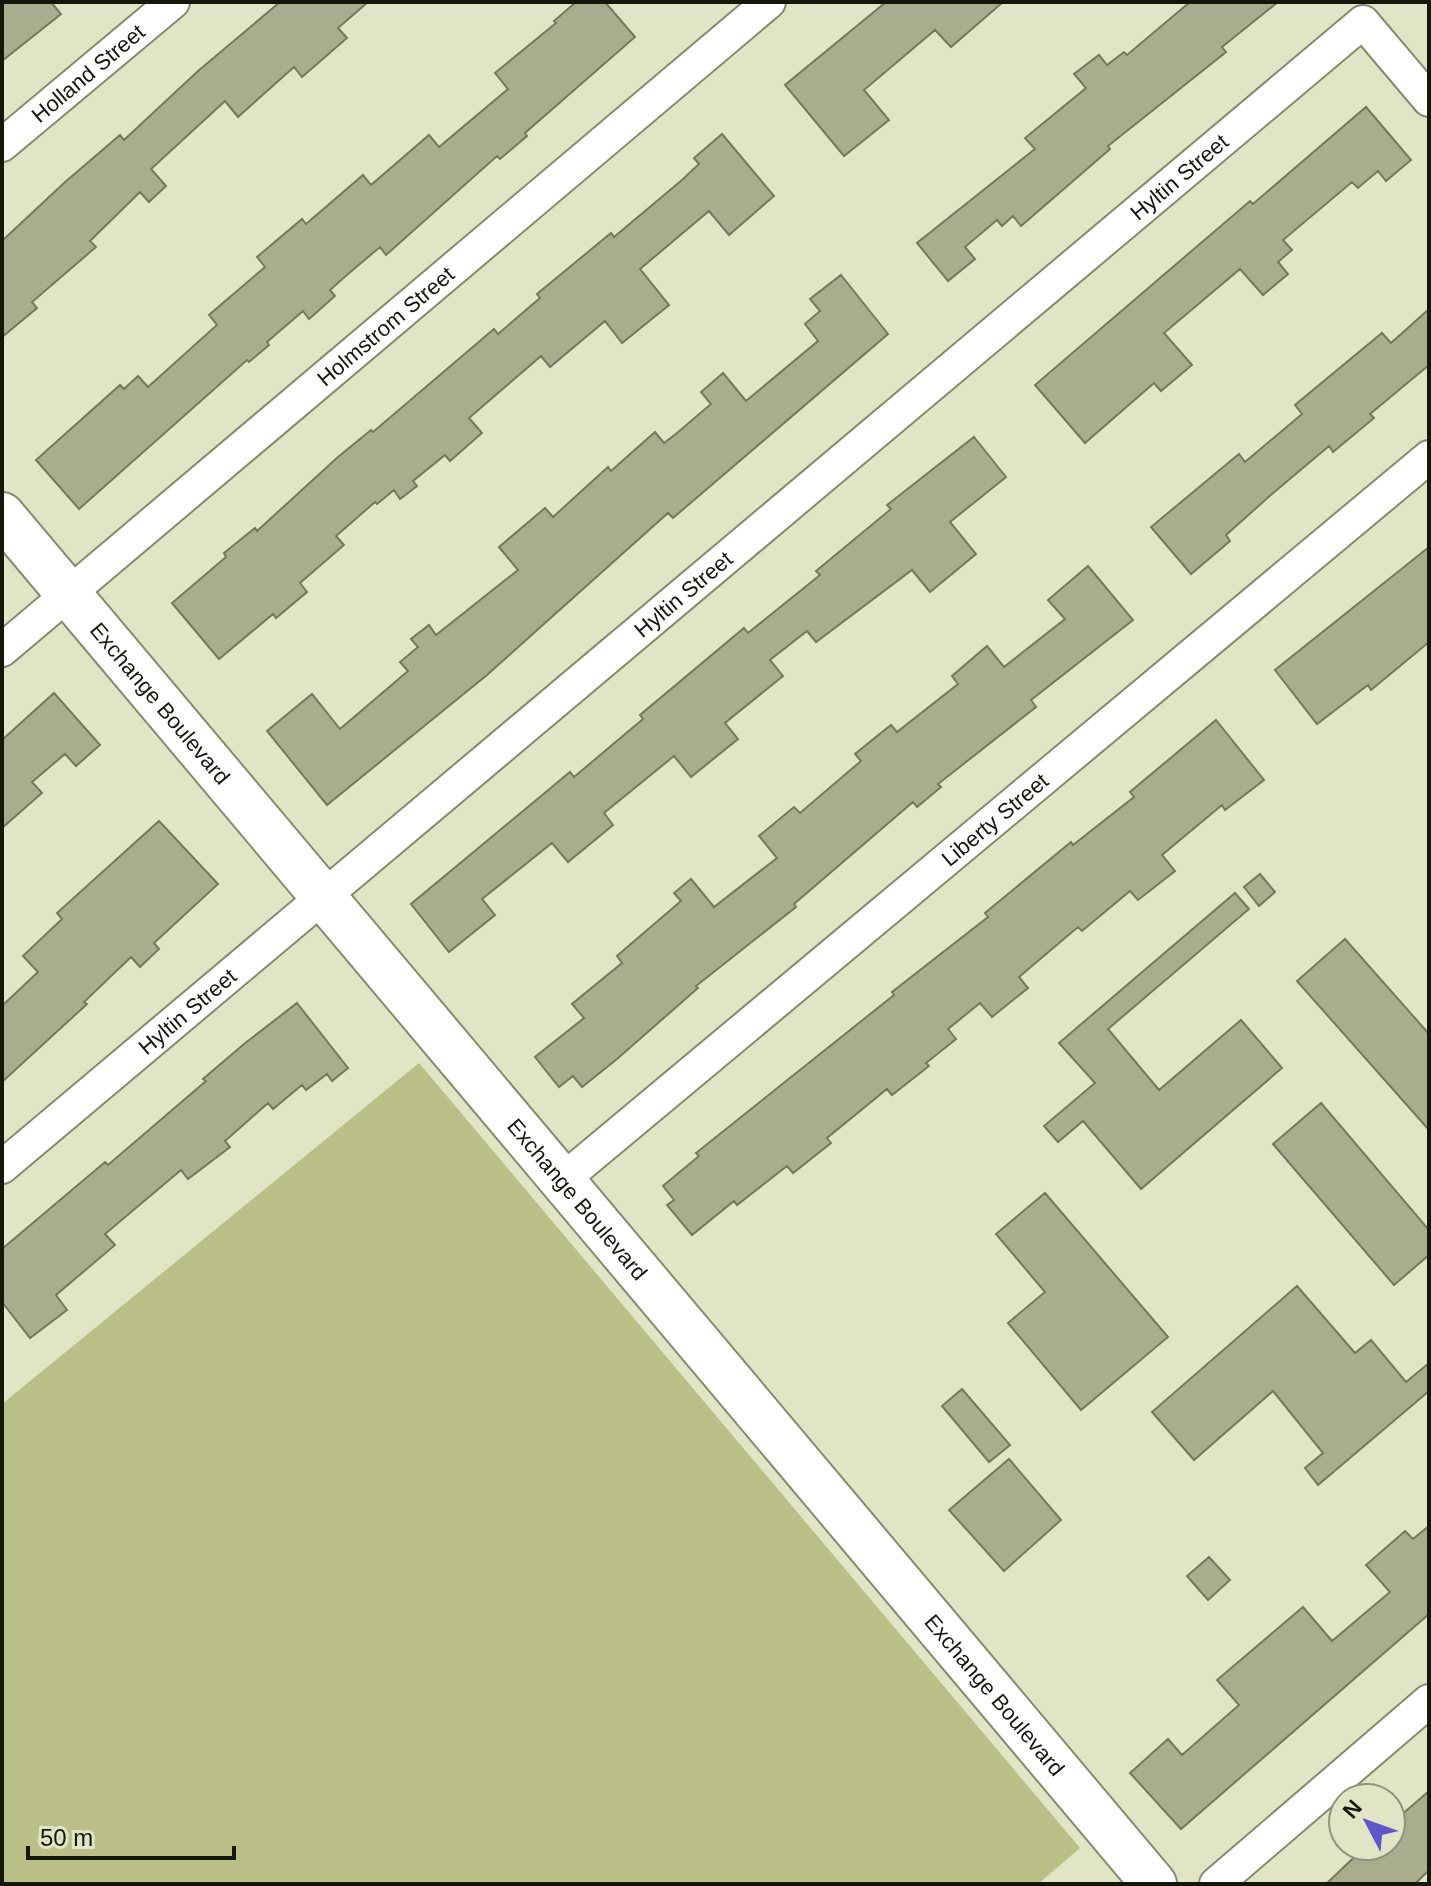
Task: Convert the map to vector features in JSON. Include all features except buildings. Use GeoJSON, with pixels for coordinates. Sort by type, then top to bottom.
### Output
{"type":"FeatureCollection","features":[{"type":"Feature","properties":{"kind":"street","name":"Holland Street"},"geometry":{"type":"LineString","coordinates":[[2,145],[173,2]]}},
{"type":"Feature","properties":{"kind":"street","name":"Holmstrom Street"},"geometry":{"type":"LineString","coordinates":[[2,650],[769,2]]}},
{"type":"Feature","properties":{"kind":"street","name":"Hyltin Street"},"geometry":{"type":"LineString","coordinates":[[2,1167],[1363,22],[1429,100]]}},
{"type":"Feature","properties":{"kind":"street","name":"Liberty Street"},"geometry":{"type":"LineString","coordinates":[[560,1182],[1429,457]]}},
{"type":"Feature","properties":{"kind":"street","name":"Exchange Boulevard"},"geometry":{"type":"LineString","coordinates":[[2,515],[560,1182],[1154,1884]]}},
{"type":"Feature","properties":{"kind":"street"},"geometry":{"type":"LineString","coordinates":[[1216,1884],[1429,1701]]}},
{"type":"Feature","properties":{"kind":"green space"},"geometry":{"type":"Polygon","coordinates":[[[419,1063],[1080,1848],[1038,1884],[2,1884],[2,1404],[419,1063]]]}}]}
